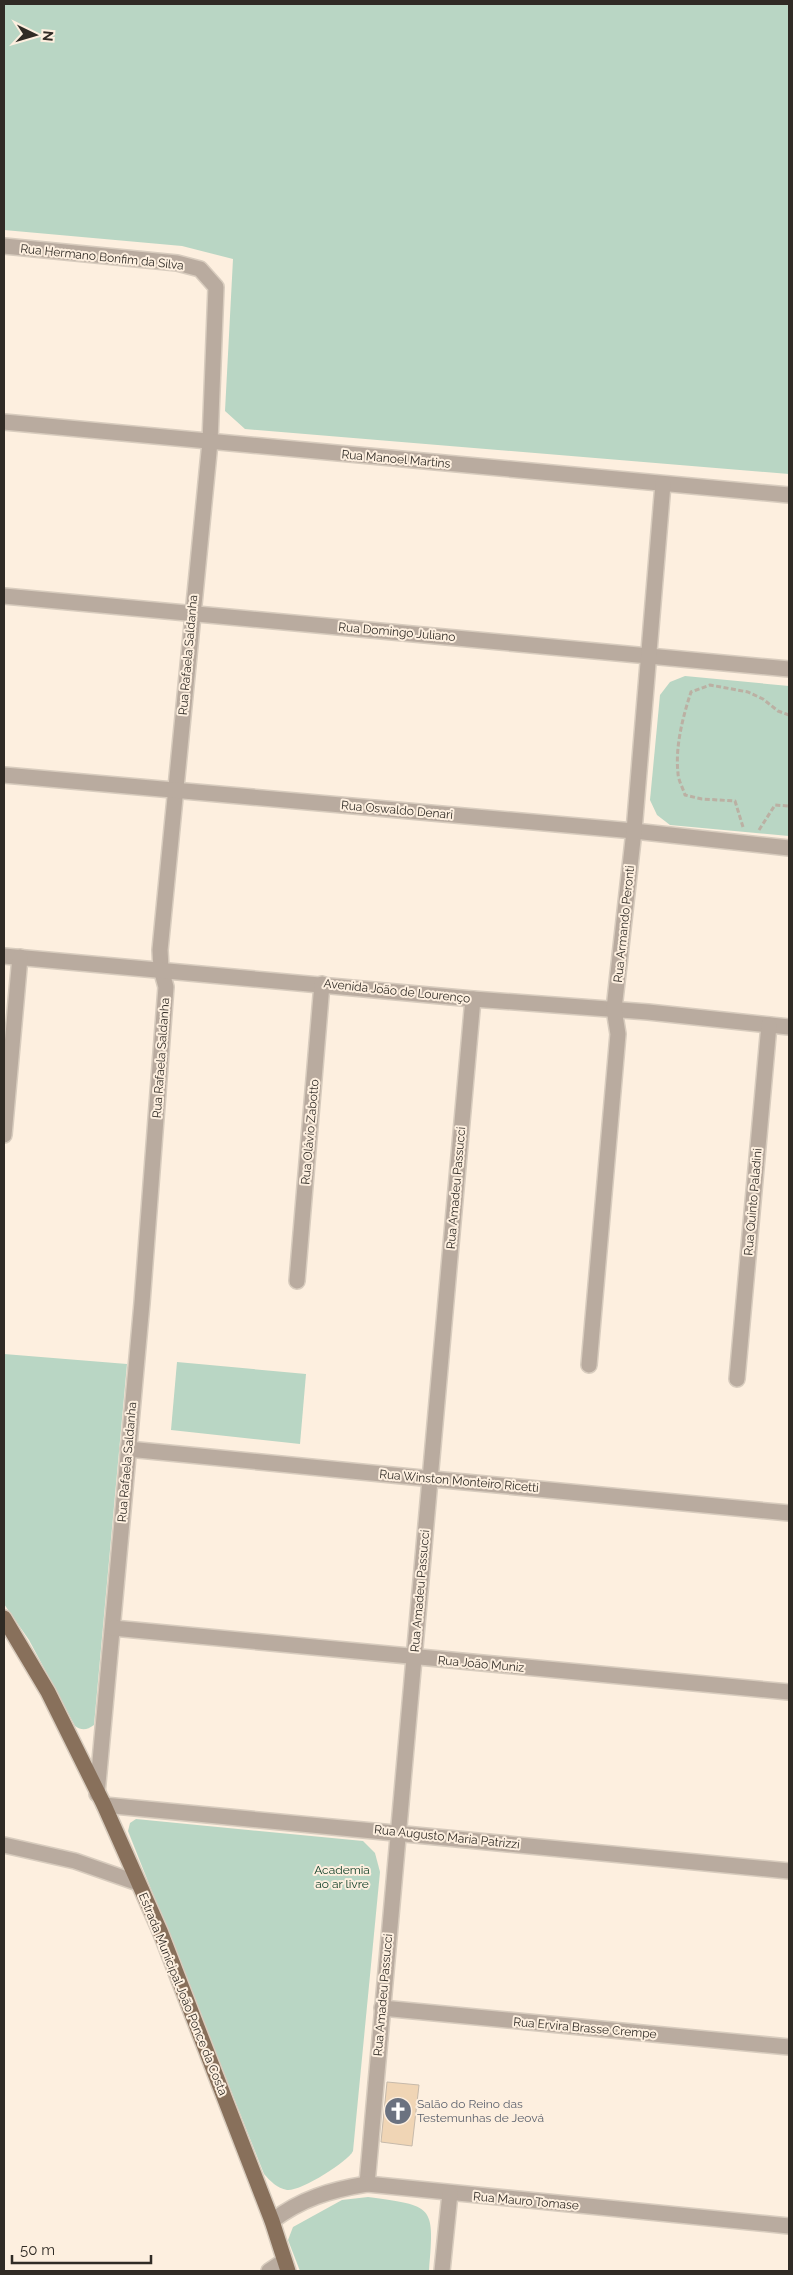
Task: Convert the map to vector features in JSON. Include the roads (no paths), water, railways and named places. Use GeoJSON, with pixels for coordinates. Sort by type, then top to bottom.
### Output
{"type":"FeatureCollection","features":[{"type":"Feature","properties":{"kind":"main road","name":"Estrada Municipal João Ponce da Costa"},"geometry":{"type":"LineString","coordinates":[[4,1618],[48,1692],[101,1799],[160,1930],[272,2221],[286,2266]]}},
{"type":"Feature","properties":{"kind":"street","name":"Rua Hermano Bonfim da Silva"},"geometry":{"type":"LineString","coordinates":[[4,246],[177,262],[200,270]]}},
{"type":"Feature","properties":{"kind":"street","name":"Rua Rafaela Saldanha"},"geometry":{"type":"LineString","coordinates":[[101,1799],[113,1628],[166,987],[161,969],[160,950],[210,442],[216,287],[213,281],[200,270]]}},
{"type":"Feature","properties":{"kind":"street","name":"Rua Manoel Martins"},"geometry":{"type":"LineString","coordinates":[[4,422],[789,495]]}},
{"type":"Feature","properties":{"kind":"street","name":"Rua Armando Peronti"},"geometry":{"type":"LineString","coordinates":[[589,1365],[618,1034],[614,1009],[634,831],[663,484]]}},
{"type":"Feature","properties":{"kind":"street","name":"Rua Domingo Juliano"},"geometry":{"type":"LineString","coordinates":[[4,596],[789,669]]}},
{"type":"Feature","properties":{"kind":"street","name":"Rua Oswaldo Denari"},"geometry":{"type":"LineString","coordinates":[[4,775],[634,831],[789,848]]}},
{"type":"Feature","properties":{"kind":"street","name":"Avenida João de Lourenço"},"geometry":{"type":"LineString","coordinates":[[4,956],[473,999],[614,1009],[789,1027]]}},
{"type":"Feature","properties":{"kind":"street"},"geometry":{"type":"LineString","coordinates":[[4,1135],[20,958]]}},
{"type":"Feature","properties":{"kind":"street","name":"Rua Olávio Zabotto"},"geometry":{"type":"LineString","coordinates":[[297,1281],[322,984]]}},
{"type":"Feature","properties":{"kind":"street","name":"Rua Amadeu Passucci"},"geometry":{"type":"LineString","coordinates":[[366,2184],[473,999]]}},
{"type":"Feature","properties":{"kind":"street","name":"Rua Quinto Paladini"},"geometry":{"type":"LineString","coordinates":[[736,1379],[769,1025]]}},
{"type":"Feature","properties":{"kind":"street","name":"Rua Winston Monteiro Ricetti"},"geometry":{"type":"LineString","coordinates":[[128,1449],[299,1468],[429,1477],[789,1513]]}},
{"type":"Feature","properties":{"kind":"street","name":"Rua João Muniz"},"geometry":{"type":"LineString","coordinates":[[113,1628],[789,1692]]}},
{"type":"Feature","properties":{"kind":"street","name":"Rua Augusto Maria Patrizzi"},"geometry":{"type":"LineString","coordinates":[[101,1799],[397,1832],[789,1871]]}},
{"type":"Feature","properties":{"kind":"street"},"geometry":{"type":"LineString","coordinates":[[4,1845],[75,1861],[138,1883]]}},
{"type":"Feature","properties":{"kind":"street","name":"Rua Ervira Brasse Crempe"},"geometry":{"type":"LineString","coordinates":[[382,2008],[789,2047]]}},
{"type":"Feature","properties":{"kind":"street","name":"Rua Mauro Tomase"},"geometry":{"type":"LineString","coordinates":[[272,2221],[289,2208],[313,2196],[340,2188],[366,2184],[789,2226]]}},
{"type":"Feature","properties":{"kind":"street"},"geometry":{"type":"LineString","coordinates":[[442,2271],[450,2193]]}},
{"type":"Feature","properties":{"kind":"street"},"geometry":{"type":"LineString","coordinates":[[269,2271],[286,2266]]}},
{"type":"Feature","properties":{"kind":"place","name":"Salão do Reino das Testemunhas de Jeová"},"geometry":{"type":"Point","coordinates":[398,2111]}},
{"type":"Feature","properties":{"kind":"park label","name":"Academia ao ar livre"},"geometry":{"type":"Point","coordinates":[342,1877]}}]}
